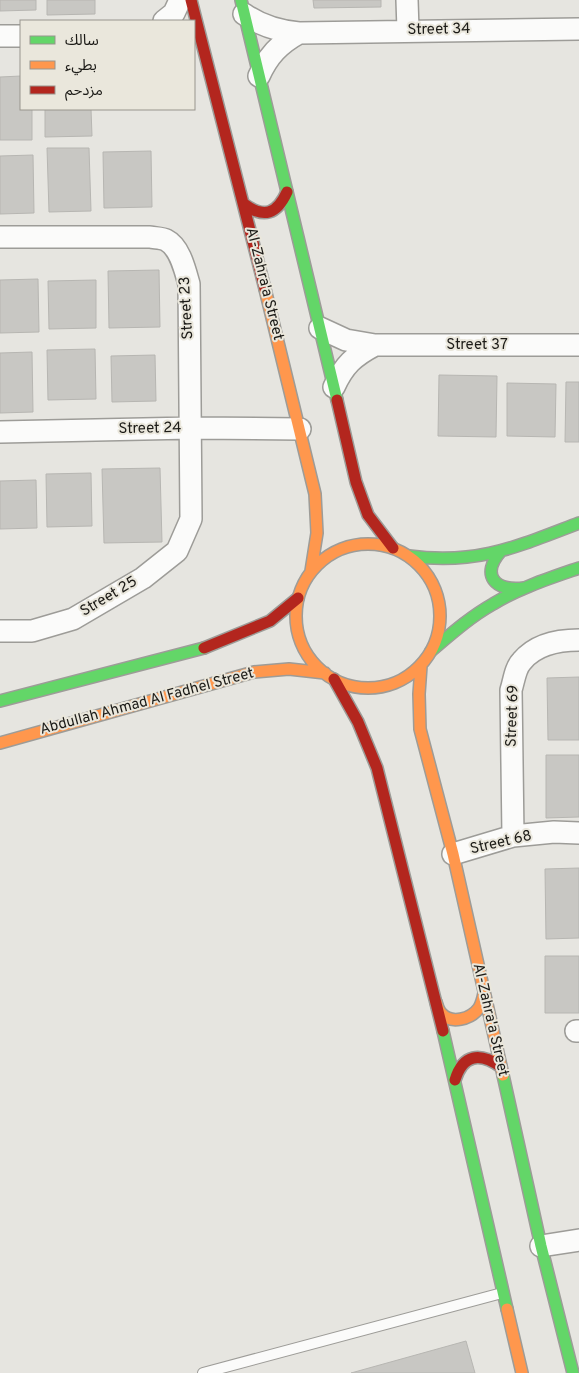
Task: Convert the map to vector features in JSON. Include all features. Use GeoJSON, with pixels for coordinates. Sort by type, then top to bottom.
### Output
{"type":"FeatureCollection","features":[{"type":"Feature","properties":{"kind":"street"},"geometry":{"type":"LineString","coordinates":[[165,20],[174,12],[180,0]]}},
{"type":"Feature","properties":{"kind":"street","name":"Al-Zahra'a Street"},"geometry":{"type":"LineString","coordinates":[[191,0],[194,20]]}},
{"type":"Feature","properties":{"kind":"street"},"geometry":{"type":"LineString","coordinates":[[407,0],[408,30]]}},
{"type":"Feature","properties":{"kind":"street"},"geometry":{"type":"LineString","coordinates":[[242,7],[356,482],[368,515],[393,548]]}},
{"type":"Feature","properties":{"kind":"street","name":"Street 34"},"geometry":{"type":"LineString","coordinates":[[242,7],[256,22],[270,28],[299,33],[579,29]]}},
{"type":"Feature","properties":{"kind":"street","name":"Al-Zahra'a Street"},"geometry":{"type":"LineString","coordinates":[[195,24],[201,59],[244,204],[316,494],[317,533],[311,571]]}},
{"type":"Feature","properties":{"kind":"street"},"geometry":{"type":"LineString","coordinates":[[259,76],[274,50],[286,40],[299,33]]}},
{"type":"Feature","properties":{"kind":"street"},"geometry":{"type":"LineString","coordinates":[[0,36],[20,36]]}},
{"type":"Feature","properties":{"kind":"street"},"geometry":{"type":"LineString","coordinates":[[244,204],[251,210],[269,213],[278,208],[284,201],[287,192]]}},
{"type":"Feature","properties":{"kind":"street","name":"Street 23"},"geometry":{"type":"LineString","coordinates":[[0,237],[150,237],[167,240],[176,250],[184,262],[189,284],[191,519]]}},
{"type":"Feature","properties":{"kind":"street"},"geometry":{"type":"LineString","coordinates":[[285,242],[295,245],[302,251]]}},
{"type":"Feature","properties":{"kind":"street"},"geometry":{"type":"LineString","coordinates":[[260,266],[261,256],[267,248]]}},
{"type":"Feature","properties":{"kind":"street","name":"Street 37"},"geometry":{"type":"LineString","coordinates":[[320,328],[346,340],[375,345],[579,345]]}},
{"type":"Feature","properties":{"kind":"street"},"geometry":{"type":"LineString","coordinates":[[334,387],[340,373],[351,360],[375,345]]}},
{"type":"Feature","properties":{"kind":"street","name":"Street 24"},"geometry":{"type":"LineString","coordinates":[[0,432],[191,428],[300,429]]}},
{"type":"Feature","properties":{"kind":"street","name":"Street 25"},"geometry":{"type":"LineString","coordinates":[[0,631],[32,631],[73,619],[143,578],[177,551],[191,519]]}},
{"type":"Feature","properties":{"kind":"street"},"geometry":{"type":"LineString","coordinates":[[409,556],[449,559],[476,557],[501,551],[579,523]]}},
{"type":"Feature","properties":{"kind":"street"},"geometry":{"type":"LineString","coordinates":[[431,652],[439,629],[440,608],[435,587],[423,569],[409,556],[393,548],[374,544],[356,545],[338,550],[322,560],[311,571],[303,584],[298,598],[296,621],[302,644],[309,658],[329,676],[353,708],[369,742],[377,768],[455,1080],[522,1373]]}},
{"type":"Feature","properties":{"kind":"street"},"geometry":{"type":"LineString","coordinates":[[501,551],[493,558],[490,569],[494,580],[502,587],[512,589],[524,588]]}},
{"type":"Feature","properties":{"kind":"street"},"geometry":{"type":"LineString","coordinates":[[329,676],[349,685],[367,688],[385,686],[402,680],[421,666],[431,652],[456,629],[484,609],[524,588],[579,568]]}},
{"type":"Feature","properties":{"kind":"street"},"geometry":{"type":"LineString","coordinates":[[0,701],[23,699],[210,647],[270,621],[298,598]]}},
{"type":"Feature","properties":{"kind":"street","name":"Street 69"},"geometry":{"type":"LineString","coordinates":[[513,836],[512,690],[515,674],[521,661],[542,645],[579,640]]}},
{"type":"Feature","properties":{"kind":"street"},"geometry":{"type":"LineString","coordinates":[[210,647],[220,649],[229,659],[229,673],[222,680]]}},
{"type":"Feature","properties":{"kind":"street","name":"Al-Zahra'a Street"},"geometry":{"type":"LineString","coordinates":[[421,666],[418,694],[420,729],[453,854],[541,1246],[573,1373]]}},
{"type":"Feature","properties":{"kind":"street","name":"Abdullah Ahmad Al Fadhel Street"},"geometry":{"type":"LineString","coordinates":[[0,743],[254,672],[289,668],[329,676]]}},
{"type":"Feature","properties":{"kind":"street"},"geometry":{"type":"LineString","coordinates":[[25,721],[31,728],[40,731]]}},
{"type":"Feature","properties":{"kind":"street","name":"Street 68"},"geometry":{"type":"LineString","coordinates":[[453,854],[513,836],[554,832],[579,833]]}},
{"type":"Feature","properties":{"kind":"street"},"geometry":{"type":"LineString","coordinates":[[436,1002],[441,1013],[452,1019],[463,1019],[474,1014],[481,1005],[484,993]]}},
{"type":"Feature","properties":{"kind":"street"},"geometry":{"type":"LineString","coordinates":[[455,1080],[457,1071],[464,1063],[473,1058],[483,1057],[493,1060],[501,1067]]}},
{"type":"Feature","properties":{"kind":"street"},"geometry":{"type":"LineString","coordinates":[[541,1246],[579,1240]]}},
{"type":"Feature","properties":{"kind":"lane"},"geometry":{"type":"LineString","coordinates":[[203,1373],[504,1292]]}},
{"type":"Feature","properties":{"kind":"lane"},"geometry":{"type":"LineString","coordinates":[[247,1362],[250,1373]]}},
{"type":"Feature","properties":{"kind":"building"},"geometry":{"type":"Polygon","coordinates":[[[0,0],[36,0],[36,10],[0,11],[0,0]]]}},
{"type":"Feature","properties":{"kind":"building"},"geometry":{"type":"Polygon","coordinates":[[[47,0],[95,0],[95,14],[47,15],[47,0]]]}},
{"type":"Feature","properties":{"kind":"building"},"geometry":{"type":"Polygon","coordinates":[[[313,0],[381,0],[381,7],[314,8],[313,0]]]}},
{"type":"Feature","properties":{"kind":"building"},"geometry":{"type":"Polygon","coordinates":[[[20,76],[20,110],[32,110],[32,140],[0,140],[0,77],[20,76]]]}},
{"type":"Feature","properties":{"kind":"building"},"geometry":{"type":"Polygon","coordinates":[[[45,110],[91,110],[92,136],[45,137],[45,110]]]}},
{"type":"Feature","properties":{"kind":"building"},"geometry":{"type":"Polygon","coordinates":[[[47,148],[89,148],[91,211],[49,212],[47,148]]]}},
{"type":"Feature","properties":{"kind":"building"},"geometry":{"type":"Polygon","coordinates":[[[151,151],[152,207],[104,208],[103,152],[151,151]]]}},
{"type":"Feature","properties":{"kind":"building"},"geometry":{"type":"Polygon","coordinates":[[[33,155],[34,213],[0,214],[0,156],[33,155]]]}},
{"type":"Feature","properties":{"kind":"building"},"geometry":{"type":"Polygon","coordinates":[[[159,270],[160,327],[109,328],[108,271],[159,270]]]}},
{"type":"Feature","properties":{"kind":"building"},"geometry":{"type":"Polygon","coordinates":[[[38,279],[39,332],[0,333],[0,280],[38,279]]]}},
{"type":"Feature","properties":{"kind":"building"},"geometry":{"type":"Polygon","coordinates":[[[96,280],[96,328],[49,329],[48,281],[96,280]]]}},
{"type":"Feature","properties":{"kind":"building"},"geometry":{"type":"Polygon","coordinates":[[[95,349],[96,399],[48,400],[47,350],[95,349]]]}},
{"type":"Feature","properties":{"kind":"building"},"geometry":{"type":"Polygon","coordinates":[[[32,352],[33,412],[0,413],[0,353],[32,352]]]}},
{"type":"Feature","properties":{"kind":"building"},"geometry":{"type":"Polygon","coordinates":[[[155,355],[156,401],[112,402],[111,356],[155,355]]]}},
{"type":"Feature","properties":{"kind":"building"},"geometry":{"type":"Polygon","coordinates":[[[439,375],[497,376],[496,437],[438,436],[439,375]]]}},
{"type":"Feature","properties":{"kind":"building"},"geometry":{"type":"Polygon","coordinates":[[[566,382],[579,382],[579,442],[565,442],[566,382]]]}},
{"type":"Feature","properties":{"kind":"building"},"geometry":{"type":"Polygon","coordinates":[[[507,383],[556,384],[555,437],[507,436],[507,383]]]}},
{"type":"Feature","properties":{"kind":"building"},"geometry":{"type":"Polygon","coordinates":[[[160,468],[162,542],[104,543],[102,469],[160,468]]]}},
{"type":"Feature","properties":{"kind":"building"},"geometry":{"type":"Polygon","coordinates":[[[91,473],[92,526],[47,527],[46,474],[91,473]]]}},
{"type":"Feature","properties":{"kind":"building"},"geometry":{"type":"Polygon","coordinates":[[[36,480],[37,528],[0,529],[0,481],[36,480]]]}},
{"type":"Feature","properties":{"kind":"building"},"geometry":{"type":"Polygon","coordinates":[[[579,677],[579,740],[548,740],[547,678],[579,677]]]}},
{"type":"Feature","properties":{"kind":"building"},"geometry":{"type":"Polygon","coordinates":[[[546,755],[579,755],[579,817],[546,818],[546,755]]]}},
{"type":"Feature","properties":{"kind":"building"},"geometry":{"type":"Polygon","coordinates":[[[579,868],[579,938],[546,939],[545,869],[579,868]]]}},
{"type":"Feature","properties":{"kind":"building"},"geometry":{"type":"Polygon","coordinates":[[[545,956],[579,956],[579,1013],[545,1013],[545,956]]]}},
{"type":"Feature","properties":{"kind":"building"},"geometry":{"type":"Polygon","coordinates":[[[466,1341],[475,1373],[351,1373],[466,1341]]]}},
{"type":"Feature","properties":{"kind":"traffic: fast"},"geometry":{"type":"LineString","coordinates":[[241,0],[337,400]]}},
{"type":"Feature","properties":{"kind":"traffic: fast"},"geometry":{"type":"LineString","coordinates":[[409,556],[434,558],[476,556],[536,540],[579,523]]}},
{"type":"Feature","properties":{"kind":"traffic: fast"},"geometry":{"type":"LineString","coordinates":[[501,551],[492,567],[491,574],[494,580],[505,587],[514,589],[524,588]]}},
{"type":"Feature","properties":{"kind":"traffic: fast"},"geometry":{"type":"LineString","coordinates":[[431,651],[469,620],[503,598],[579,568]]}},
{"type":"Feature","properties":{"kind":"traffic: fast"},"geometry":{"type":"LineString","coordinates":[[0,701],[204,648]]}},
{"type":"Feature","properties":{"kind":"traffic: fast"},"geometry":{"type":"LineString","coordinates":[[443,1031],[507,1309]]}},
{"type":"Feature","properties":{"kind":"traffic: fast"},"geometry":{"type":"LineString","coordinates":[[503,1075],[541,1246],[573,1373]]}},
{"type":"Feature","properties":{"kind":"traffic: slow"},"geometry":{"type":"LineString","coordinates":[[265,289],[315,494],[317,533],[311,571]]}},
{"type":"Feature","properties":{"kind":"traffic: slow"},"geometry":{"type":"LineString","coordinates":[[368,544],[382,545],[396,550],[408,556],[419,565],[428,576],[434,588],[439,602],[440,616],[439,630],[434,644],[428,656],[419,667],[408,676],[396,682],[382,687],[368,688],[354,687],[340,682],[328,676],[317,667],[308,656],[302,644],[297,630],[296,616],[297,602],[302,588],[308,576],[317,565],[328,556],[340,550],[354,545],[368,544]]}},
{"type":"Feature","properties":{"kind":"traffic: slow"},"geometry":{"type":"LineString","coordinates":[[421,666],[419,694],[420,729],[453,854],[503,1075]]}},
{"type":"Feature","properties":{"kind":"traffic: slow"},"geometry":{"type":"LineString","coordinates":[[0,743],[254,672],[289,669],[325,673]]}},
{"type":"Feature","properties":{"kind":"traffic: slow"},"geometry":{"type":"LineString","coordinates":[[436,1002],[439,1010],[445,1017],[455,1020],[461,1019],[471,1015],[479,1008],[484,993]]}},
{"type":"Feature","properties":{"kind":"traffic: slow"},"geometry":{"type":"LineString","coordinates":[[507,1309],[522,1373]]}},
{"type":"Feature","properties":{"kind":"traffic: jam"},"geometry":{"type":"LineString","coordinates":[[191,0],[265,289]]}},
{"type":"Feature","properties":{"kind":"traffic: jam"},"geometry":{"type":"LineString","coordinates":[[244,204],[258,212],[269,212],[279,205],[287,192]]}},
{"type":"Feature","properties":{"kind":"traffic: jam"},"geometry":{"type":"LineString","coordinates":[[337,400],[356,482],[368,515],[393,548]]}},
{"type":"Feature","properties":{"kind":"traffic: jam"},"geometry":{"type":"LineString","coordinates":[[204,648],[270,621],[298,598]]}},
{"type":"Feature","properties":{"kind":"traffic: jam"},"geometry":{"type":"LineString","coordinates":[[334,679],[358,722],[377,768],[443,1031]]}},
{"type":"Feature","properties":{"kind":"traffic: jam"},"geometry":{"type":"LineString","coordinates":[[455,1080],[458,1071],[473,1058],[486,1059],[501,1067]]}}]}
